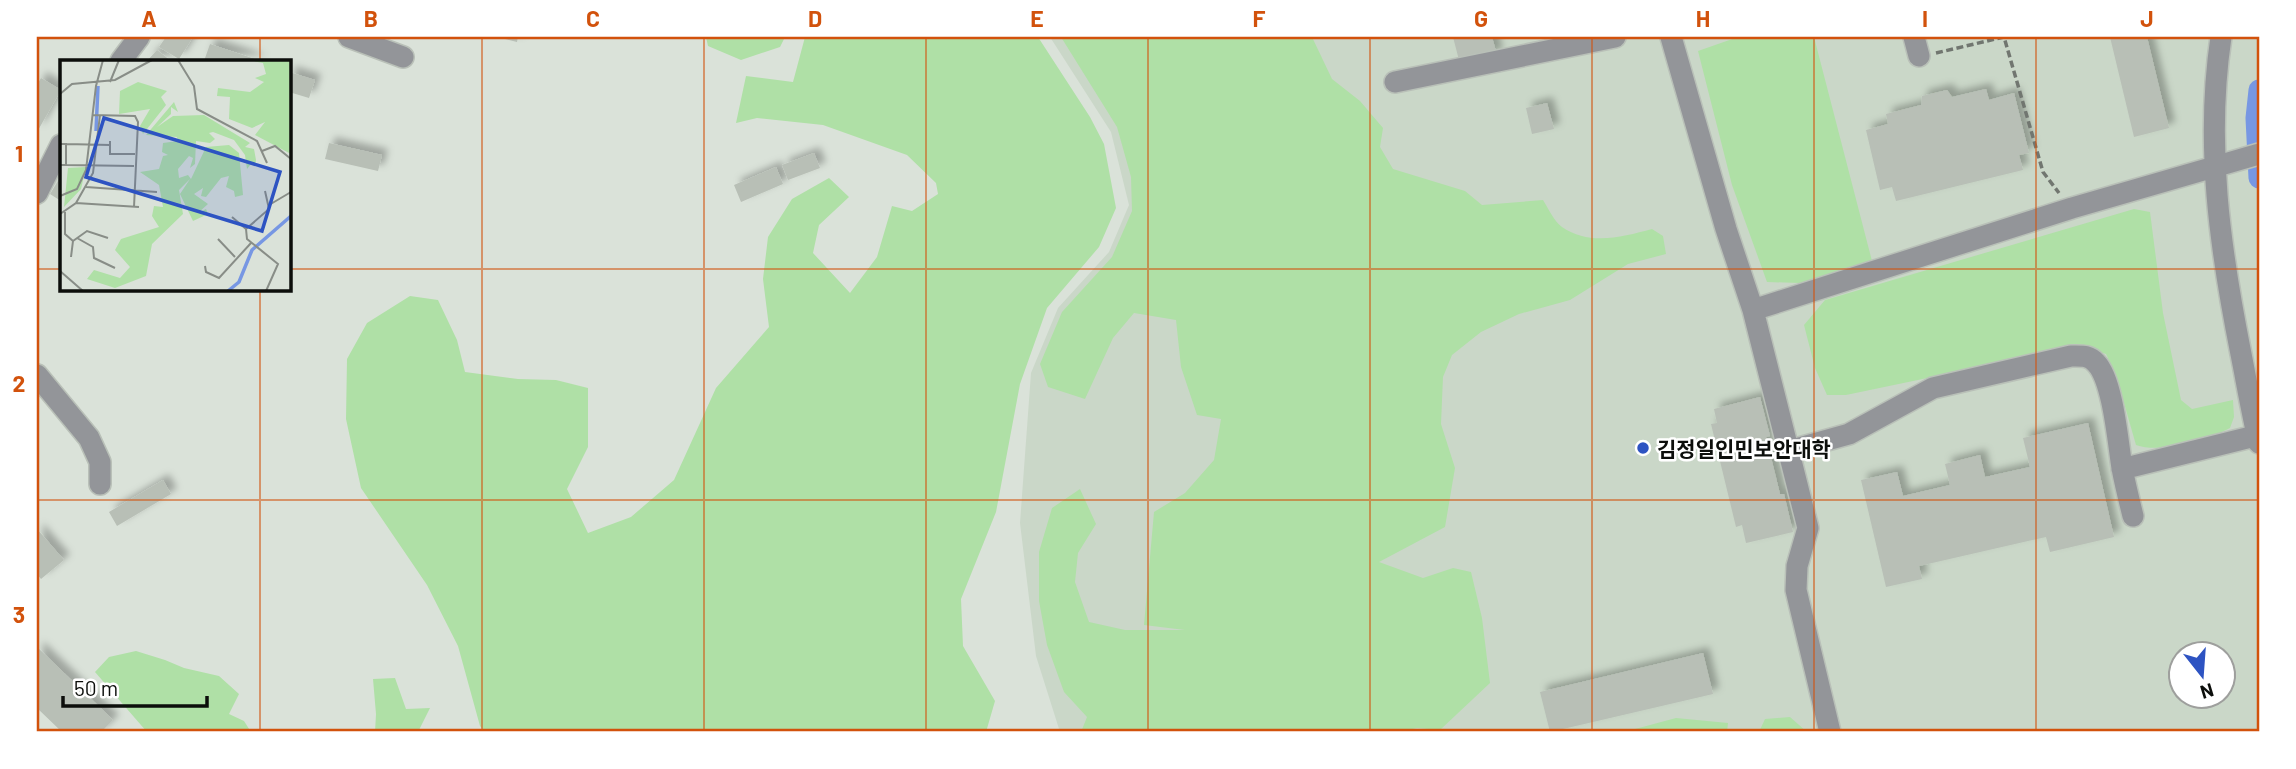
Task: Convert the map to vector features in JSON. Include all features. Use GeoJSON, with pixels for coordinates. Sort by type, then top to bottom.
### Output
{"type":"FeatureCollection","features":[{"type":"Feature","properties":{"kind":"street"},"geometry":{"type":"LineString","coordinates":[[122,60],[139,37]]}},
{"type":"Feature","properties":{"kind":"street"},"geometry":{"type":"LineString","coordinates":[[349,37],[403,57]]}},
{"type":"Feature","properties":{"kind":"street"},"geometry":{"type":"LineString","coordinates":[[1395,82],[1615,37]]}},
{"type":"Feature","properties":{"kind":"street"},"geometry":{"type":"LineString","coordinates":[[1671,37],[1726,229],[1753,310],[1808,528],[1797,566],[1796,590],[1830,732]]}},
{"type":"Feature","properties":{"kind":"street"},"geometry":{"type":"LineString","coordinates":[[2122,469],[2259,438],[2227,284],[2223,165],[2215,75],[2221,37]]}},
{"type":"Feature","properties":{"kind":"street"},"geometry":{"type":"LineString","coordinates":[[37,193],[60,147]]}},
{"type":"Feature","properties":{"kind":"street"},"geometry":{"type":"LineString","coordinates":[[1753,310],[2072,208],[2259,154]]}},
{"type":"Feature","properties":{"kind":"street"},"geometry":{"type":"LineString","coordinates":[[1788,451],[1849,434],[1933,388],[2071,356],[2089,356],[2099,365],[2106,384],[2133,516]]}},
{"type":"Feature","properties":{"kind":"street"},"geometry":{"type":"LineString","coordinates":[[37,375],[89,438],[100,462],[100,484]]}},
{"type":"Feature","properties":{"kind":"path"},"geometry":{"type":"LineString","coordinates":[[1917,47],[2004,37],[2043,172],[2072,208]]}},
{"type":"Feature","properties":{"kind":"shaded area","name":"김정일인민보안대학"},"geometry":{"type":"Polygon","coordinates":[[[1050,37],[2259,37],[2259,732],[1060,732],[1036,656],[1020,523],[1031,373],[1058,308],[1109,252],[1129,205],[1111,132],[1050,37]]]}},
{"type":"Feature","properties":{"kind":"green space"},"geometry":{"type":"Polygon","coordinates":[[[706,37],[785,37],[780,47],[741,60],[708,46],[706,37]]]}},
{"type":"Feature","properties":{"kind":"green space"},"geometry":{"type":"Polygon","coordinates":[[[805,37],[1038,37],[1090,117],[1104,144],[1116,208],[1099,247],[1047,308],[1020,384],[996,512],[961,599],[963,646],[995,701],[986,732],[485,732],[480,726],[458,646],[427,585],[361,488],[346,419],[347,359],[367,323],[410,296],[438,300],[457,340],[465,372],[518,379],[556,380],[588,388],[588,447],[567,489],[588,533],[631,517],[674,480],[716,388],[769,327],[763,279],[768,237],[792,199],[829,178],[849,197],[819,225],[813,253],[850,293],[877,257],[892,206],[912,211],[938,194],[936,183],[907,155],[823,125],[757,118],[736,123],[746,76],[793,82],[805,37]]]}},
{"type":"Feature","properties":{"kind":"green space"},"geometry":{"type":"Polygon","coordinates":[[[1061,37],[1312,37],[1332,79],[1360,101],[1383,128],[1380,147],[1393,169],[1465,191],[1482,205],[1543,200],[1562,227],[1584,236],[1618,237],[1652,229],[1663,236],[1666,254],[1628,264],[1570,300],[1519,314],[1481,332],[1452,355],[1443,377],[1441,424],[1455,468],[1445,527],[1379,562],[1423,578],[1453,568],[1471,572],[1482,618],[1490,683],[1440,730],[1417,728],[1401,732],[1081,732],[1087,717],[1064,692],[1047,645],[1039,601],[1039,552],[1052,508],[1080,489],[1096,524],[1078,553],[1075,582],[1089,622],[1125,630],[1185,630],[1144,625],[1154,512],[1185,493],[1214,460],[1221,419],[1197,415],[1181,367],[1176,320],[1134,313],[1113,338],[1085,399],[1048,387],[1040,364],[1062,312],[1112,257],[1132,211],[1131,177],[1117,127],[1061,37]]]}},
{"type":"Feature","properties":{"kind":"green space"},"geometry":{"type":"Polygon","coordinates":[[[1738,37],[1814,37],[1872,261],[1800,283],[1767,282],[1732,185],[1698,51],[1738,37]]]}},
{"type":"Feature","properties":{"kind":"green space"},"geometry":{"type":"Polygon","coordinates":[[[2134,209],[2150,212],[2163,313],[2181,400],[2192,409],[2233,400],[2234,417],[2230,428],[2209,437],[2171,447],[2136,445],[2116,375],[2106,354],[2086,348],[2038,355],[1846,395],[1827,395],[1815,368],[1804,325],[1825,300],[2134,209]]]}},
{"type":"Feature","properties":{"kind":"green space"},"geometry":{"type":"Polygon","coordinates":[[[136,651],[184,668],[219,676],[239,694],[229,714],[244,721],[251,732],[147,732],[95,672],[109,657],[136,651]]]}},
{"type":"Feature","properties":{"kind":"green space"},"geometry":{"type":"Polygon","coordinates":[[[395,678],[406,709],[430,708],[420,732],[375,732],[373,679],[395,678]]]}},
{"type":"Feature","properties":{"kind":"green space"},"geometry":{"type":"Polygon","coordinates":[[[1790,717],[1807,732],[1759,732],[1765,719],[1790,717]]]}},
{"type":"Feature","properties":{"kind":"green space"},"geometry":{"type":"Polygon","coordinates":[[[1676,718],[1728,723],[1727,732],[1624,732],[1676,718]]]}},
{"type":"Feature","properties":{"kind":"building"},"geometry":{"type":"Polygon","coordinates":[[[166,37],[193,37],[179,59],[159,47],[166,37]]]}},
{"type":"Feature","properties":{"kind":"building"},"geometry":{"type":"Polygon","coordinates":[[[497,37],[518,37],[517,42],[497,37]]]}},
{"type":"Feature","properties":{"kind":"building"},"geometry":{"type":"Polygon","coordinates":[[[1453,37],[1492,37],[1497,55],[1460,64],[1453,37]]]}},
{"type":"Feature","properties":{"kind":"building"},"geometry":{"type":"Polygon","coordinates":[[[2110,37],[2147,37],[2169,128],[2134,137],[2110,37]]]}},
{"type":"Feature","properties":{"kind":"building"},"geometry":{"type":"Polygon","coordinates":[[[210,44],[258,60],[204,60],[210,44]]]}},
{"type":"Feature","properties":{"kind":"building"},"geometry":{"type":"Polygon","coordinates":[[[157,50],[170,60],[148,60],[157,50]]]}},
{"type":"Feature","properties":{"kind":"building"},"geometry":{"type":"Polygon","coordinates":[[[290,72],[315,80],[309,98],[290,92],[290,72]]]}},
{"type":"Feature","properties":{"kind":"building"},"geometry":{"type":"Polygon","coordinates":[[[41,78],[60,92],[37,132],[37,85],[41,78]]]}},
{"type":"Feature","properties":{"kind":"building"},"geometry":{"type":"Polygon","coordinates":[[[1986,89],[1989,100],[2014,93],[2029,153],[2019,155],[2023,170],[1896,201],[1892,187],[1880,190],[1866,130],[1888,124],[1886,114],[1921,105],[1922,96],[1947,90],[1952,97],[1986,89]]]}},
{"type":"Feature","properties":{"kind":"building"},"geometry":{"type":"Polygon","coordinates":[[[1547,103],[1554,129],[1532,134],[1526,108],[1547,103]]]}},
{"type":"Feature","properties":{"kind":"building"},"geometry":{"type":"Polygon","coordinates":[[[329,143],[382,155],[378,171],[325,159],[329,143]]]}},
{"type":"Feature","properties":{"kind":"building"},"geometry":{"type":"Polygon","coordinates":[[[814,153],[820,168],[788,180],[782,165],[814,153]]]}},
{"type":"Feature","properties":{"kind":"building"},"geometry":{"type":"Polygon","coordinates":[[[776,167],[783,184],[741,202],[734,185],[776,167]]]}},
{"type":"Feature","properties":{"kind":"building"},"geometry":{"type":"Polygon","coordinates":[[[60,178],[60,200],[50,194],[60,178]]]}},
{"type":"Feature","properties":{"kind":"building"},"geometry":{"type":"Polygon","coordinates":[[[1760,397],[1770,436],[1766,437],[1780,494],[1784,494],[1793,532],[1746,543],[1742,525],[1736,527],[1711,424],[1717,423],[1714,409],[1760,397]]]}},
{"type":"Feature","properties":{"kind":"building"},"geometry":{"type":"Polygon","coordinates":[[[2088,423],[2114,537],[2050,552],[2046,537],[1919,566],[1922,579],[1886,587],[1861,480],[1897,472],[1903,496],[1950,485],[1945,464],[1980,455],[1985,477],[2030,467],[2023,438],[2088,423]]]}},
{"type":"Feature","properties":{"kind":"building"},"geometry":{"type":"Polygon","coordinates":[[[163,480],[171,494],[117,526],[109,512],[163,480]]]}},
{"type":"Feature","properties":{"kind":"building"},"geometry":{"type":"Polygon","coordinates":[[[37,529],[64,560],[41,579],[37,574],[37,529]]]}},
{"type":"Feature","properties":{"kind":"building"},"geometry":{"type":"Polygon","coordinates":[[[37,647],[113,720],[101,732],[62,732],[37,708],[37,647]]]}},
{"type":"Feature","properties":{"kind":"building"},"geometry":{"type":"Polygon","coordinates":[[[1703,653],[1713,694],[1550,732],[1540,692],[1703,653]]]}},
{"type":"Feature","properties":{"kind":"waterway"},"geometry":{"type":"LineString","coordinates":[[2259,90],[2256,118],[2259,178]]}},
{"type":"Feature","properties":{"kind":"place","name":"김정일인민보안대학"},"geometry":{"type":"Point","coordinates":[1643,448]}}]}
